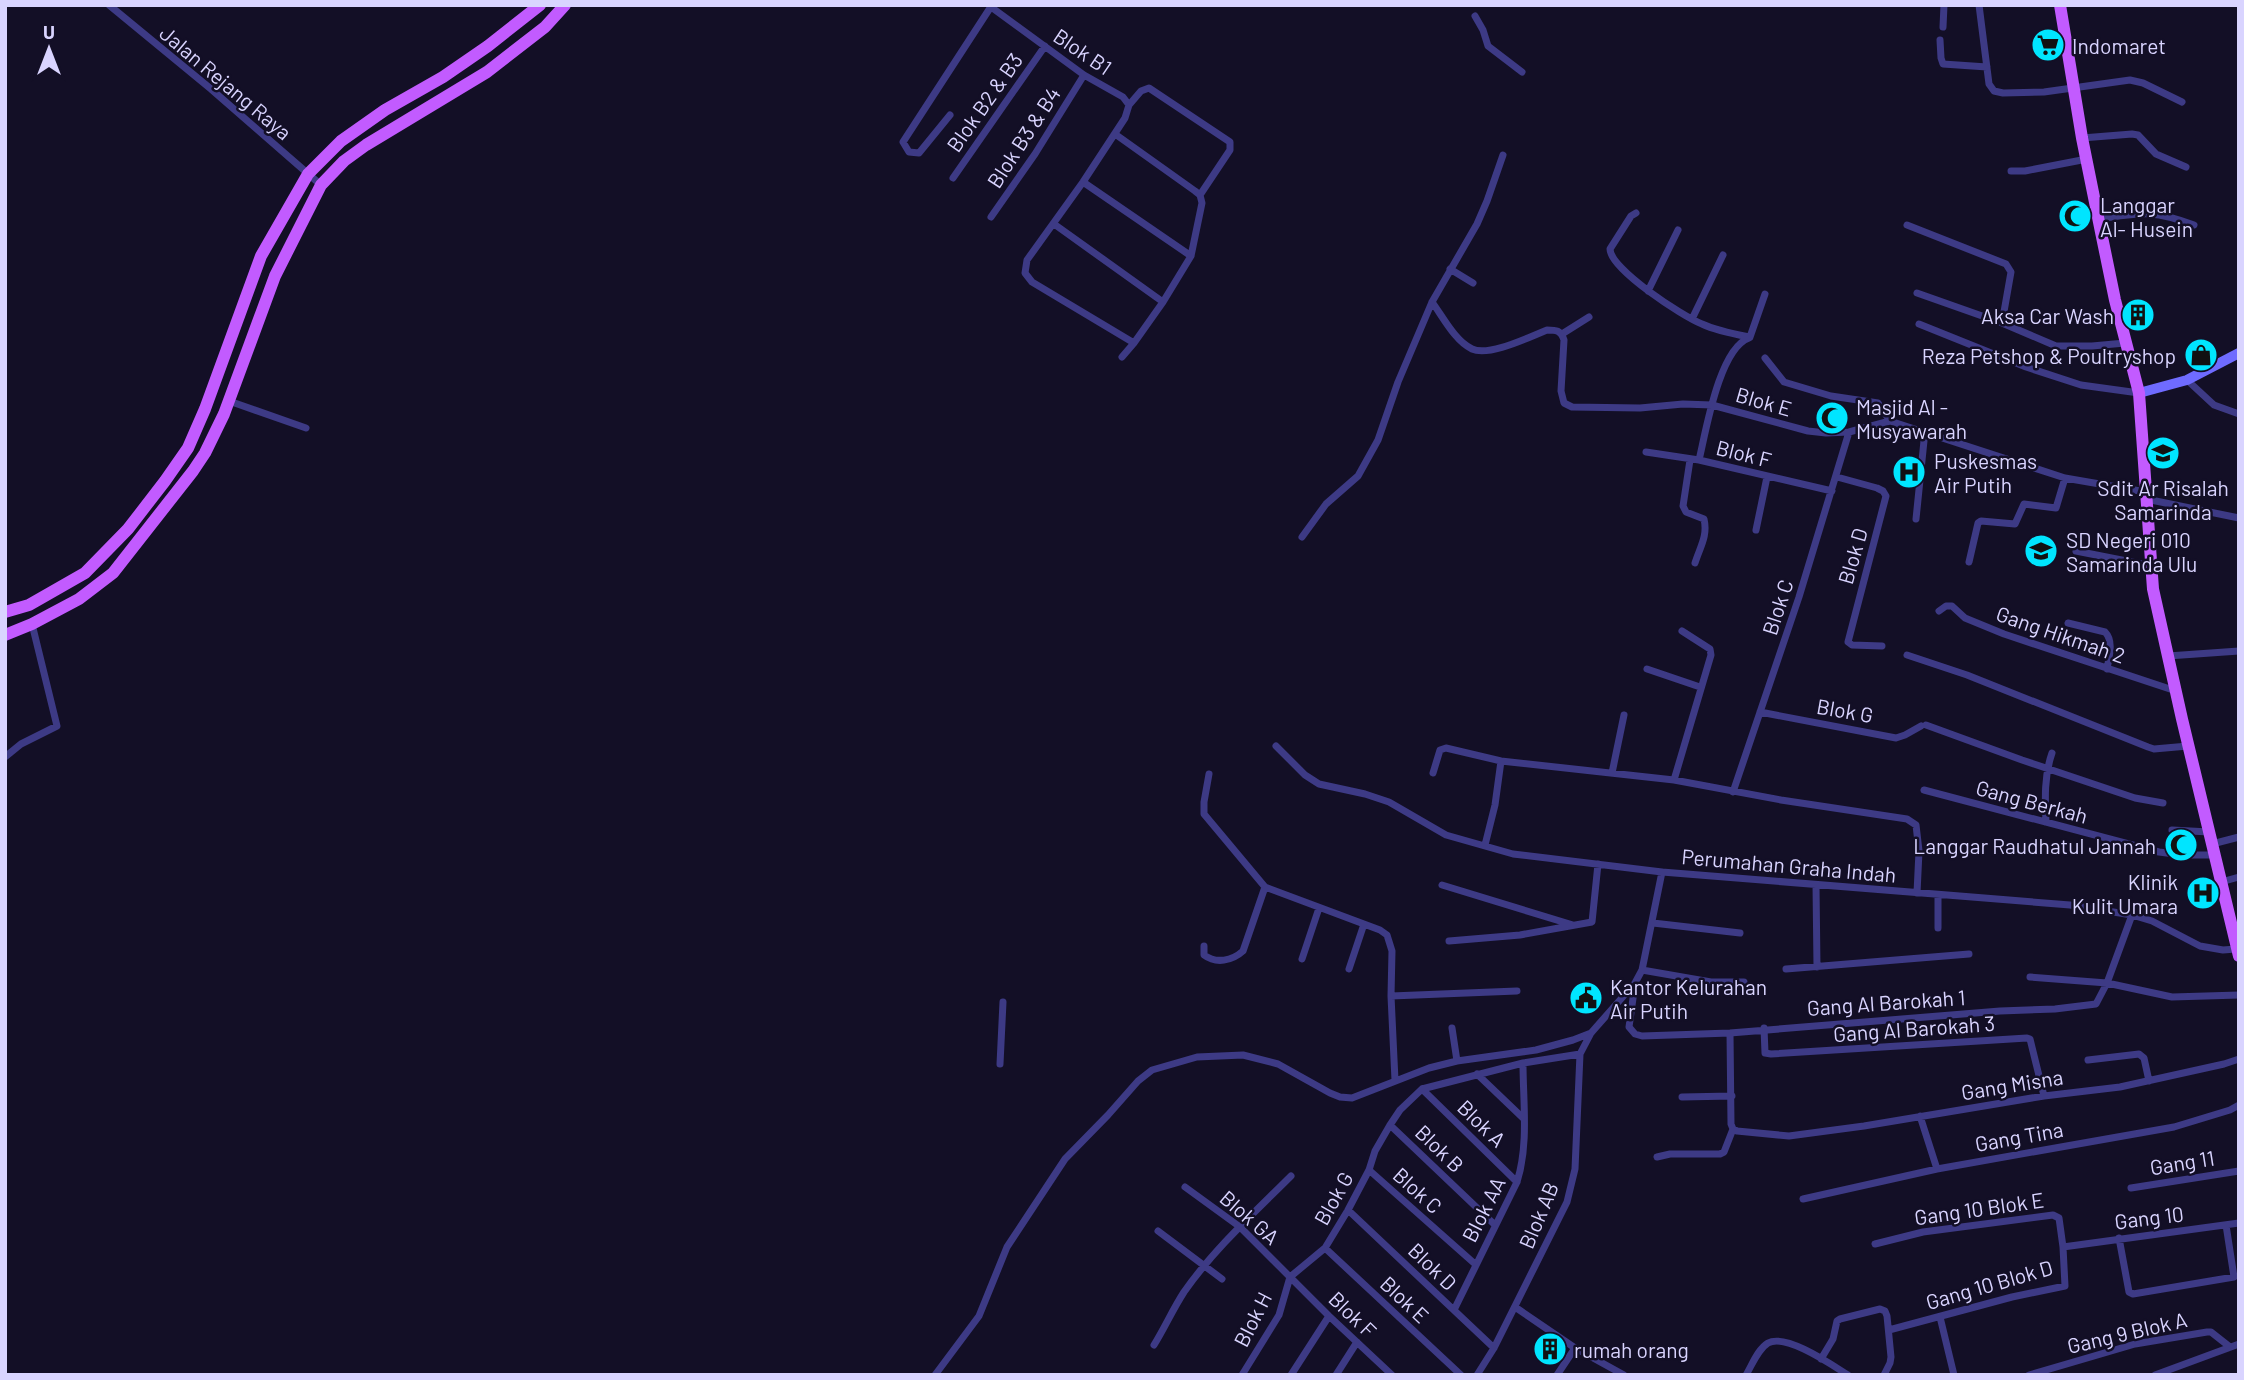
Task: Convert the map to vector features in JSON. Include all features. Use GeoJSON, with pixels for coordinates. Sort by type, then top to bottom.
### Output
{"type":"FeatureCollection","features":[{"type":"Feature","properties":{"kind":"main road"},"geometry":{"type":"LineString","coordinates":[[5,612],[29,605],[85,573],[128,529],[188,448],[261,256],[308,174],[341,141],[385,110],[443,77],[540,5]]}},
{"type":"Feature","properties":{"kind":"main road"},"geometry":{"type":"LineString","coordinates":[[5,635],[79,599],[113,573],[193,471],[205,453],[229,401],[275,276],[321,186],[344,161],[366,145],[487,72],[545,27],[565,5]]}},
{"type":"Feature","properties":{"kind":"main road"},"geometry":{"type":"LineString","coordinates":[[2060,5],[2098,219],[2125,343],[2139,393],[2153,589],[2238,952]]}},
{"type":"Feature","properties":{"kind":"main road"},"geometry":{"type":"LineString","coordinates":[[2139,393],[2188,380],[2239,353]]}},
{"type":"Feature","properties":{"kind":"street","name":"Jalan Rejang Raya"},"geometry":{"type":"LineString","coordinates":[[108,5],[211,89],[321,186]]}},
{"type":"Feature","properties":{"kind":"street"},"geometry":{"type":"LineString","coordinates":[[1943,27],[1944,5]]}},
{"type":"Feature","properties":{"kind":"street"},"geometry":{"type":"LineString","coordinates":[[1979,5],[1992,90],[2045,92],[2130,80],[2143,83],[2182,102]]}},
{"type":"Feature","properties":{"kind":"street"},"geometry":{"type":"LineString","coordinates":[[950,115],[919,153],[909,152],[903,142],[992,6]]}},
{"type":"Feature","properties":{"kind":"street","name":"Blok B1"},"geometry":{"type":"LineString","coordinates":[[992,6],[1084,75],[1123,97],[1129,105]]}},
{"type":"Feature","properties":{"kind":"street"},"geometry":{"type":"LineString","coordinates":[[1475,16],[1488,46],[1522,72]]}},
{"type":"Feature","properties":{"kind":"street"},"geometry":{"type":"LineString","coordinates":[[1940,40],[1943,64],[1987,67]]}},
{"type":"Feature","properties":{"kind":"street","name":"Blok B2 & B3"},"geometry":{"type":"LineString","coordinates":[[953,178],[1045,46]]}},
{"type":"Feature","properties":{"kind":"street","name":"Blok B3 & B4"},"geometry":{"type":"LineString","coordinates":[[990,217],[1035,154],[1084,75]]}},
{"type":"Feature","properties":{"kind":"street"},"geometry":{"type":"LineString","coordinates":[[1133,344],[1032,282],[1025,273],[1027,260],[1083,182],[1129,111],[1129,105],[1141,91],[1149,88],[1230,142],[1230,150],[1200,195]]}},
{"type":"Feature","properties":{"kind":"street"},"geometry":{"type":"LineString","coordinates":[[1115,134],[1200,195],[1202,203],[1191,256],[1163,302],[1122,357]]}},
{"type":"Feature","properties":{"kind":"street"},"geometry":{"type":"LineString","coordinates":[[2082,138],[2138,135],[2156,154],[2186,167]]}},
{"type":"Feature","properties":{"kind":"street"},"geometry":{"type":"LineString","coordinates":[[1301,537],[1326,505],[1359,476],[1378,440],[1398,382],[1432,302],[1487,201],[1503,155]]}},
{"type":"Feature","properties":{"kind":"street"},"geometry":{"type":"LineString","coordinates":[[2011,171],[2025,171],[2087,159]]}},
{"type":"Feature","properties":{"kind":"street"},"geometry":{"type":"LineString","coordinates":[[1083,182],[1191,256]]}},
{"type":"Feature","properties":{"kind":"street"},"geometry":{"type":"LineString","coordinates":[[1636,213],[1631,216],[1610,249],[1611,257],[1670,307],[1702,325],[1750,337]]}},
{"type":"Feature","properties":{"kind":"street"},"geometry":{"type":"LineString","coordinates":[[2098,219],[2150,213],[2174,217],[2194,225]]}},
{"type":"Feature","properties":{"kind":"street"},"geometry":{"type":"LineString","coordinates":[[1054,224],[1163,302]]}},
{"type":"Feature","properties":{"kind":"street"},"geometry":{"type":"LineString","coordinates":[[1907,225],[2010,267],[2002,323]]}},
{"type":"Feature","properties":{"kind":"street"},"geometry":{"type":"LineString","coordinates":[[1648,291],[1678,230]]}},
{"type":"Feature","properties":{"kind":"street"},"geometry":{"type":"LineString","coordinates":[[1692,319],[1723,255]]}},
{"type":"Feature","properties":{"kind":"street"},"geometry":{"type":"LineString","coordinates":[[1450,270],[1473,283]]}},
{"type":"Feature","properties":{"kind":"street"},"geometry":{"type":"LineString","coordinates":[[1917,293],[2002,323],[2056,346],[2125,343]]}},
{"type":"Feature","properties":{"kind":"street"},"geometry":{"type":"LineString","coordinates":[[1695,564],[1706,528],[1704,519],[1686,512],[1683,506],[1722,371],[1740,341],[1750,337],[1765,294]]}},
{"type":"Feature","properties":{"kind":"street"},"geometry":{"type":"LineString","coordinates":[[1432,302],[1458,338],[1471,348],[1484,352],[1547,330],[1557,330],[1562,334],[1589,317]]}},
{"type":"Feature","properties":{"kind":"street"},"geometry":{"type":"LineString","coordinates":[[1919,324],[2081,386],[2139,393]]}},
{"type":"Feature","properties":{"kind":"street","name":"Blok E"},"geometry":{"type":"LineString","coordinates":[[1562,334],[1564,340],[1561,391],[1563,402],[1572,407],[1712,405],[1808,431],[1849,432],[1890,421]]}},
{"type":"Feature","properties":{"kind":"street"},"geometry":{"type":"LineString","coordinates":[[1765,358],[1784,382],[1831,396],[1878,403],[1890,421],[1981,452],[2065,478],[2239,518]]}},
{"type":"Feature","properties":{"kind":"street"},"geometry":{"type":"LineString","coordinates":[[2188,380],[2214,405],[2239,414]]}},
{"type":"Feature","properties":{"kind":"street"},"geometry":{"type":"LineString","coordinates":[[229,401],[306,428]]}},
{"type":"Feature","properties":{"kind":"street","name":"Blok C"},"geometry":{"type":"LineString","coordinates":[[1733,792],[1837,478],[1849,432]]}},
{"type":"Feature","properties":{"kind":"street"},"geometry":{"type":"LineString","coordinates":[[1916,519],[1925,432]]}},
{"type":"Feature","properties":{"kind":"street","name":"Blok F"},"geometry":{"type":"LineString","coordinates":[[1646,452],[1695,460],[1832,491]]}},
{"type":"Feature","properties":{"kind":"street"},"geometry":{"type":"LineString","coordinates":[[1756,530],[1767,477]]}},
{"type":"Feature","properties":{"kind":"street","name":"Blok D"},"geometry":{"type":"LineString","coordinates":[[1837,478],[1877,488],[1886,496],[1847,642],[1852,645],[1882,646]]}},
{"type":"Feature","properties":{"kind":"street"},"geometry":{"type":"LineString","coordinates":[[1969,562],[1978,523],[2015,524],[2024,504],[2056,508],[2065,478]]}},
{"type":"Feature","properties":{"kind":"street"},"geometry":{"type":"LineString","coordinates":[[2076,551],[2152,566]]}},
{"type":"Feature","properties":{"kind":"street","name":"Gang Hikmah 2"},"geometry":{"type":"LineString","coordinates":[[1939,611],[1946,606],[1952,606],[1965,618],[1985,626],[2177,692]]}},
{"type":"Feature","properties":{"kind":"street"},"geometry":{"type":"LineString","coordinates":[[2068,623],[2108,635],[2110,640],[2107,669]]}},
{"type":"Feature","properties":{"kind":"street"},"geometry":{"type":"LineString","coordinates":[[5,757],[22,744],[57,726],[32,624]]}},
{"type":"Feature","properties":{"kind":"street"},"geometry":{"type":"LineString","coordinates":[[1674,780],[1711,655],[1710,649],[1682,631]]}},
{"type":"Feature","properties":{"kind":"street"},"geometry":{"type":"LineString","coordinates":[[2168,656],[2239,651]]}},
{"type":"Feature","properties":{"kind":"street"},"geometry":{"type":"LineString","coordinates":[[1907,655],[2154,749],[2188,746]]}},
{"type":"Feature","properties":{"kind":"street"},"geometry":{"type":"LineString","coordinates":[[1647,669],[1700,687]]}},
{"type":"Feature","properties":{"kind":"street","name":"Blok G"},"geometry":{"type":"LineString","coordinates":[[1760,712],[1896,738],[1923,725],[2047,768]]}},
{"type":"Feature","properties":{"kind":"street"},"geometry":{"type":"LineString","coordinates":[[1612,773],[1624,715]]}},
{"type":"Feature","properties":{"kind":"street"},"geometry":{"type":"LineString","coordinates":[[1276,746],[1297,768],[1319,784],[1389,802],[1446,835],[1513,854],[1662,872]]}},
{"type":"Feature","properties":{"kind":"street"},"geometry":{"type":"LineString","coordinates":[[1433,773],[1443,748],[1502,761],[1674,780],[1910,821],[1916,825],[1919,851],[1917,893]]}},
{"type":"Feature","properties":{"kind":"street"},"geometry":{"type":"LineString","coordinates":[[2046,822],[2047,768],[2052,753]]}},
{"type":"Feature","properties":{"kind":"street"},"geometry":{"type":"LineString","coordinates":[[1485,845],[1502,761]]}},
{"type":"Feature","properties":{"kind":"street"},"geometry":{"type":"LineString","coordinates":[[2047,768],[2135,798],[2163,803]]}},
{"type":"Feature","properties":{"kind":"street"},"geometry":{"type":"LineString","coordinates":[[1209,775],[1204,814],[1265,887],[1387,935],[1391,942],[1395,1080]]}},
{"type":"Feature","properties":{"kind":"street","name":"Gang Berkah"},"geometry":{"type":"LineString","coordinates":[[1924,790],[2159,852],[2182,855],[2212,844]]}},
{"type":"Feature","properties":{"kind":"street"},"geometry":{"type":"LineString","coordinates":[[2172,830],[2212,844],[2239,837]]}},
{"type":"Feature","properties":{"kind":"street"},"geometry":{"type":"LineString","coordinates":[[1449,941],[1520,935],[1588,924],[1594,919],[1598,864]]}},
{"type":"Feature","properties":{"kind":"street","name":"Perumahan Graha Indah"},"geometry":{"type":"LineString","coordinates":[[1580,1054],[1591,1032],[1635,983],[1642,970],[1662,872],[2070,905],[2152,920],[2200,946],[2238,952]]}},
{"type":"Feature","properties":{"kind":"street"},"geometry":{"type":"LineString","coordinates":[[2221,882],[2239,877]]}},
{"type":"Feature","properties":{"kind":"street"},"geometry":{"type":"LineString","coordinates":[[1442,885],[1574,925]]}},
{"type":"Feature","properties":{"kind":"street"},"geometry":{"type":"LineString","coordinates":[[1816,885],[1817,967]]}},
{"type":"Feature","properties":{"kind":"street"},"geometry":{"type":"LineString","coordinates":[[1204,946],[1204,955],[1212,961],[1238,956],[1265,887]]}},
{"type":"Feature","properties":{"kind":"street"},"geometry":{"type":"LineString","coordinates":[[1938,895],[1938,928]]}},
{"type":"Feature","properties":{"kind":"street"},"geometry":{"type":"LineString","coordinates":[[1302,959],[1319,908]]}},
{"type":"Feature","properties":{"kind":"street","name":"Gang Al Barokah 1"},"geometry":{"type":"LineString","coordinates":[[1635,983],[1629,1027],[1635,1034],[1642,1036],[1730,1032],[2096,1004],[2107,983],[2132,915]]}},
{"type":"Feature","properties":{"kind":"street"},"geometry":{"type":"LineString","coordinates":[[1653,923],[1740,933]]}},
{"type":"Feature","properties":{"kind":"street"},"geometry":{"type":"LineString","coordinates":[[1349,969],[1364,924]]}},
{"type":"Feature","properties":{"kind":"street"},"geometry":{"type":"LineString","coordinates":[[1786,969],[1969,954]]}},
{"type":"Feature","properties":{"kind":"street"},"geometry":{"type":"LineString","coordinates":[[1642,970],[1711,982],[1744,982]]}},
{"type":"Feature","properties":{"kind":"street"},"geometry":{"type":"LineString","coordinates":[[2031,977],[2107,983],[2172,997],[2239,995]]}},
{"type":"Feature","properties":{"kind":"street"},"geometry":{"type":"LineString","coordinates":[[1391,996],[1517,991]]}},
{"type":"Feature","properties":{"kind":"street"},"geometry":{"type":"LineString","coordinates":[[1000,1063],[1003,1002]]}},
{"type":"Feature","properties":{"kind":"street"},"geometry":{"type":"LineString","coordinates":[[1452,1028],[1457,1061]]}},
{"type":"Feature","properties":{"kind":"street","name":"Gang Al Barokah 3"},"geometry":{"type":"LineString","coordinates":[[1764,1028],[1765,1052],[1771,1054],[2027,1038],[2030,1039],[2035,1057],[2043,1096]]}},
{"type":"Feature","properties":{"kind":"street"},"geometry":{"type":"LineString","coordinates":[[935,1375],[979,1316],[1007,1247],[1070,1151],[1152,1070],[1181,1060],[1243,1055],[1278,1064],[1340,1097],[1361,1096],[1415,1072],[1457,1061],[1536,1050],[1591,1032]]}},
{"type":"Feature","properties":{"kind":"street"},"geometry":{"type":"LineString","coordinates":[[1657,1157],[1724,1152],[1732,1129],[1730,1032]]}},
{"type":"Feature","properties":{"kind":"street"},"geometry":{"type":"LineString","coordinates":[[1390,1125],[1400,1110],[1422,1089],[1523,1063],[1580,1054]]}},
{"type":"Feature","properties":{"kind":"street","name":"Blok AB"},"geometry":{"type":"LineString","coordinates":[[1477,1375],[1494,1348],[1567,1202],[1575,1169],[1580,1054]]}},
{"type":"Feature","properties":{"kind":"street"},"geometry":{"type":"LineString","coordinates":[[2088,1059],[2139,1054],[2144,1058],[2149,1081]]}},
{"type":"Feature","properties":{"kind":"street","name":"Gang Misna"},"geometry":{"type":"LineString","coordinates":[[1732,1129],[1789,1136],[1864,1126],[2043,1096],[2120,1087],[2239,1059]]}},
{"type":"Feature","properties":{"kind":"street","name":"Blok AA"},"geometry":{"type":"LineString","coordinates":[[1454,1310],[1523,1165],[1523,1063]]}},
{"type":"Feature","properties":{"kind":"street"},"geometry":{"type":"LineString","coordinates":[[1477,1074],[1523,1118]]}},
{"type":"Feature","properties":{"kind":"street","name":"Blok A"},"geometry":{"type":"LineString","coordinates":[[1422,1089],[1517,1182]]}},
{"type":"Feature","properties":{"kind":"street"},"geometry":{"type":"LineString","coordinates":[[1682,1097],[1732,1096]]}},
{"type":"Feature","properties":{"kind":"street","name":"Gang Tina"},"geometry":{"type":"LineString","coordinates":[[1803,1199],[1937,1169],[2174,1127],[2239,1105]]}},
{"type":"Feature","properties":{"kind":"street"},"geometry":{"type":"LineString","coordinates":[[1920,1116],[1937,1169]]}},
{"type":"Feature","properties":{"kind":"street","name":"Blok G"},"geometry":{"type":"LineString","coordinates":[[1290,1277],[1325,1248],[1348,1210],[1390,1125]]}},
{"type":"Feature","properties":{"kind":"street","name":"Blok B"},"geometry":{"type":"LineString","coordinates":[[1390,1125],[1495,1225]]}},
{"type":"Feature","properties":{"kind":"street","name":"Blok C"},"geometry":{"type":"LineString","coordinates":[[1369,1170],[1475,1264]]}},
{"type":"Feature","properties":{"kind":"street","name":"Gang 11"},"geometry":{"type":"LineString","coordinates":[[2131,1188],[2239,1171]]}},
{"type":"Feature","properties":{"kind":"street"},"geometry":{"type":"LineString","coordinates":[[1154,1345],[1177,1303],[1206,1266],[1291,1176]]}},
{"type":"Feature","properties":{"kind":"street","name":"Blok GA"},"geometry":{"type":"LineString","coordinates":[[1185,1186],[1240,1227],[1290,1277]]}},
{"type":"Feature","properties":{"kind":"street","name":"Blok D"},"geometry":{"type":"LineString","coordinates":[[1348,1210],[1494,1348]]}},
{"type":"Feature","properties":{"kind":"street","name":"Gang 10 Blok E"},"geometry":{"type":"LineString","coordinates":[[1875,1244],[1923,1232],[2053,1215],[2059,1218],[2063,1247]]}},
{"type":"Feature","properties":{"kind":"street","name":"Gang 10"},"geometry":{"type":"LineString","coordinates":[[2063,1247],[2239,1223]]}},
{"type":"Feature","properties":{"kind":"street"},"geometry":{"type":"LineString","coordinates":[[2226,1225],[2234,1277],[2239,1286]]}},
{"type":"Feature","properties":{"kind":"street"},"geometry":{"type":"LineString","coordinates":[[1158,1231],[1222,1279]]}},
{"type":"Feature","properties":{"kind":"street"},"geometry":{"type":"LineString","coordinates":[[2119,1238],[2131,1294],[2234,1277]]}},
{"type":"Feature","properties":{"kind":"street","name":"Gang 10 Blok D"},"geometry":{"type":"LineString","coordinates":[[1889,1331],[2065,1286],[2063,1247]]}},
{"type":"Feature","properties":{"kind":"street","name":"Blok E"},"geometry":{"type":"LineString","coordinates":[[1325,1248],[1461,1375]]}},
{"type":"Feature","properties":{"kind":"street","name":"Blok F"},"geometry":{"type":"LineString","coordinates":[[1290,1277],[1391,1375]]}},
{"type":"Feature","properties":{"kind":"street","name":"Blok H"},"geometry":{"type":"LineString","coordinates":[[1242,1375],[1279,1315],[1290,1277]]}},
{"type":"Feature","properties":{"kind":"street"},"geometry":{"type":"LineString","coordinates":[[1515,1307],[1575,1348],[1624,1375]]}},
{"type":"Feature","properties":{"kind":"street"},"geometry":{"type":"LineString","coordinates":[[1821,1359],[1833,1339],[1837,1321],[1880,1309],[1885,1311],[1889,1331],[1890,1363],[1884,1375]]}},
{"type":"Feature","properties":{"kind":"street"},"geometry":{"type":"LineString","coordinates":[[1291,1375],[1329,1316]]}},
{"type":"Feature","properties":{"kind":"street"},"geometry":{"type":"LineString","coordinates":[[1940,1317],[1954,1375]]}},
{"type":"Feature","properties":{"kind":"street","name":"Gang 9 Blok A"},"geometry":{"type":"LineString","coordinates":[[2029,1375],[2135,1344],[2207,1332],[2211,1332],[2230,1347]]}},
{"type":"Feature","properties":{"kind":"street"},"geometry":{"type":"LineString","coordinates":[[1746,1375],[1766,1344],[1773,1341],[1788,1342],[1848,1375]]}},
{"type":"Feature","properties":{"kind":"street"},"geometry":{"type":"LineString","coordinates":[[1336,1375],[1357,1342]]}},
{"type":"Feature","properties":{"kind":"street"},"geometry":{"type":"LineString","coordinates":[[2154,1375],[2239,1344]]}},
{"type":"Feature","properties":{"kind":"street"},"geometry":{"type":"LineString","coordinates":[[1557,1375],[1575,1348]]}},
{"type":"Feature","properties":{"kind":"street"},"geometry":{"type":"LineString","coordinates":[[2182,1365],[2185,1375]]}},
{"type":"Feature","properties":{"kind":"place","name":"Indomaret"},"geometry":{"type":"Point","coordinates":[2048,45]}},
{"type":"Feature","properties":{"kind":"place","name":"Langgar Al- Husein"},"geometry":{"type":"Point","coordinates":[2075,216]}},
{"type":"Feature","properties":{"kind":"place","name":"Aksa Car Wash"},"geometry":{"type":"Point","coordinates":[2138,315]}},
{"type":"Feature","properties":{"kind":"place","name":"Reza Petshop & Poultryshop"},"geometry":{"type":"Point","coordinates":[2201,355]}},
{"type":"Feature","properties":{"kind":"place","name":"Masjid Al - Musyawarah"},"geometry":{"type":"Point","coordinates":[1832,418]}},
{"type":"Feature","properties":{"kind":"place","name":"Sdit Ar Risalah Samarinda"},"geometry":{"type":"Point","coordinates":[2163,453]}},
{"type":"Feature","properties":{"kind":"place","name":"Puskesmas Air Putih"},"geometry":{"type":"Point","coordinates":[1909,472]}},
{"type":"Feature","properties":{"kind":"place","name":"SD Negeri 010 Samarinda Ulu"},"geometry":{"type":"Point","coordinates":[2041,551]}},
{"type":"Feature","properties":{"kind":"place","name":"Langgar Raudhatul Jannah"},"geometry":{"type":"Point","coordinates":[2181,845]}},
{"type":"Feature","properties":{"kind":"place","name":"Klinik Kulit Umara"},"geometry":{"type":"Point","coordinates":[2203,893]}},
{"type":"Feature","properties":{"kind":"place","name":"Kantor Kelurahan Air Putih"},"geometry":{"type":"Point","coordinates":[1586,998]}},
{"type":"Feature","properties":{"kind":"place","name":"rumah orang"},"geometry":{"type":"Point","coordinates":[1550,1349]}}]}
